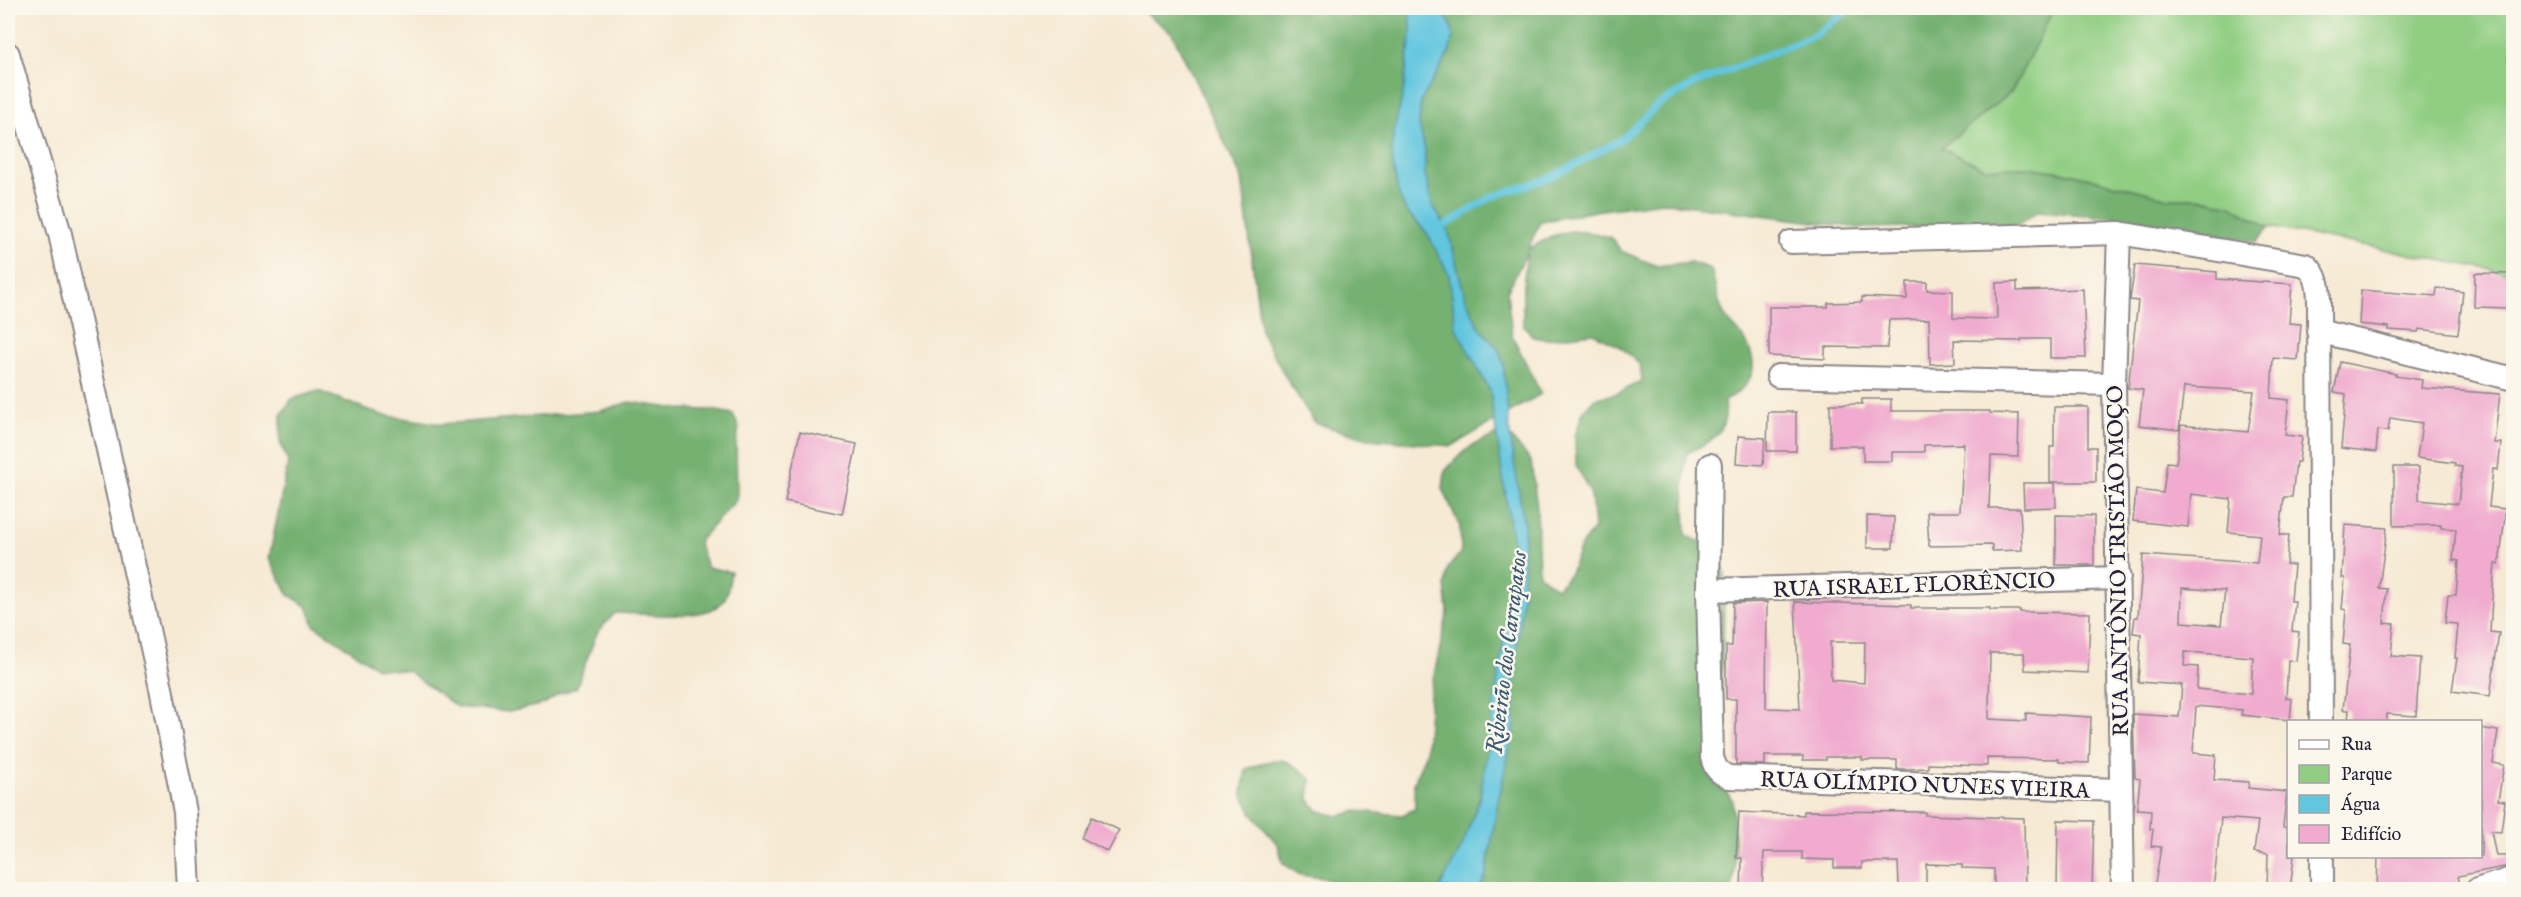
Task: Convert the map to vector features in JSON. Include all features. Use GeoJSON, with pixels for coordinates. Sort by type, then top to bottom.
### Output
{"type":"FeatureCollection","features":[{"type":"Feature","properties":{"kind":"street"},"geometry":{"type":"LineString","coordinates":[[8,54],[60,234],[161,688],[185,812],[189,890]]}},
{"type":"Feature","properties":{"kind":"street"},"geometry":{"type":"LineString","coordinates":[[1791,242],[2119,233],[2306,266],[2313,271],[2319,291],[2321,720]]}},
{"type":"Feature","properties":{"kind":"street","name":"RUA ANTÔNIO TRISTÃO MOÇO"},"geometry":{"type":"LineString","coordinates":[[2119,233],[2114,384],[2123,890]]}},
{"type":"Feature","properties":{"kind":"street"},"geometry":{"type":"LineString","coordinates":[[2318,330],[2514,379]]}},
{"type":"Feature","properties":{"kind":"street"},"geometry":{"type":"LineString","coordinates":[[1778,376],[2114,384]]}},
{"type":"Feature","properties":{"kind":"street"},"geometry":{"type":"LineString","coordinates":[[1708,590],[1710,465]]}},
{"type":"Feature","properties":{"kind":"street","name":"RUA ISRAEL FLORÊNCIO"},"geometry":{"type":"LineString","coordinates":[[1708,590],[2119,579]]}},
{"type":"Feature","properties":{"kind":"street","name":"RUA OLÍMPIO NUNES VIEIRA"},"geometry":{"type":"LineString","coordinates":[[1708,590],[1712,757],[1714,767],[1721,774],[1730,777],[2120,790]]}},
{"type":"Feature","properties":{"kind":"street"},"geometry":{"type":"LineString","coordinates":[[2322,858],[2322,890]]}},
{"type":"Feature","properties":{"kind":"street"},"geometry":{"type":"LineString","coordinates":[[2477,890],[2514,879]]}},
{"type":"Feature","properties":{"kind":"green space"},"geometry":{"type":"Polygon","coordinates":[[[1139,8],[2054,8],[2012,91],[1941,148],[1985,168],[2027,167],[2074,174],[2168,198],[2198,198],[2232,206],[2269,227],[2256,242],[2122,218],[2038,211],[2017,225],[1993,232],[1912,227],[1858,228],[1663,202],[1595,211],[1540,222],[1528,249],[1552,236],[1571,231],[1594,233],[1612,238],[1621,251],[1657,266],[1691,262],[1711,269],[1724,314],[1743,336],[1753,360],[1751,376],[1747,383],[1725,401],[1724,421],[1717,435],[1686,454],[1684,484],[1686,536],[1717,548],[1725,573],[1720,719],[1725,751],[1722,786],[1733,801],[1735,869],[1732,889],[1356,889],[1323,878],[1300,875],[1283,863],[1278,845],[1252,814],[1242,793],[1246,769],[1274,760],[1294,765],[1311,779],[1309,799],[1317,810],[1337,816],[1357,811],[1402,815],[1415,809],[1414,783],[1426,752],[1430,693],[1448,611],[1445,586],[1448,568],[1461,552],[1460,527],[1443,489],[1445,471],[1473,445],[1496,435],[1510,436],[1531,461],[1537,508],[1539,575],[1557,588],[1570,573],[1582,544],[1594,529],[1591,495],[1576,465],[1575,436],[1583,411],[1594,399],[1618,393],[1642,381],[1640,365],[1621,347],[1593,333],[1546,339],[1533,337],[1523,324],[1523,287],[1527,252],[1507,292],[1512,335],[1541,394],[1452,446],[1368,439],[1315,423],[1261,332],[1242,179],[1172,33],[1139,8]]]}},
{"type":"Feature","properties":{"kind":"green space"},"geometry":{"type":"Polygon","coordinates":[[[2054,8],[2513,8],[2513,274],[2269,227],[2232,206],[2198,198],[2168,198],[2074,174],[2027,167],[1985,168],[1941,148],[2012,91],[2054,8]]]}},
{"type":"Feature","properties":{"kind":"green space"},"geometry":{"type":"Polygon","coordinates":[[[318,391],[382,415],[442,424],[601,411],[629,402],[733,414],[739,428],[736,443],[737,499],[698,542],[707,567],[731,572],[726,597],[716,607],[704,612],[674,615],[615,613],[597,633],[576,688],[559,694],[544,704],[509,712],[457,707],[408,671],[377,668],[314,625],[307,606],[289,595],[269,559],[288,462],[280,442],[281,415],[292,399],[318,391]]]}},
{"type":"Feature","properties":{"kind":"water","name":"Ribeirão dos Carrapatos"},"geometry":{"type":"Polygon","coordinates":[[[1410,8],[1440,8],[1450,23],[1453,34],[1450,51],[1421,101],[1419,125],[1425,150],[1425,174],[1432,205],[1448,230],[1465,297],[1479,327],[1499,350],[1503,363],[1510,436],[1524,525],[1523,593],[1514,673],[1515,725],[1498,801],[1486,875],[1479,889],[1439,889],[1461,849],[1480,797],[1505,631],[1513,544],[1490,391],[1456,328],[1449,275],[1427,233],[1406,211],[1398,193],[1392,150],[1411,35],[1410,8]]]}},
{"type":"Feature","properties":{"kind":"building"},"geometry":{"type":"Polygon","coordinates":[[[2135,265],[2217,272],[2217,279],[2292,284],[2289,323],[2301,324],[2298,360],[2273,358],[2271,398],[2289,400],[2285,435],[2302,437],[2299,462],[2296,462],[2292,497],[2284,497],[2280,535],[2289,535],[2286,564],[2294,565],[2291,601],[2295,601],[2292,631],[2299,632],[2296,661],[2288,660],[2286,698],[2292,699],[2290,720],[2241,715],[2242,710],[2196,706],[2193,753],[2216,755],[2214,780],[2249,782],[2248,788],[2287,792],[2283,827],[2287,828],[2287,858],[2294,858],[2290,890],[2267,890],[2268,854],[2254,852],[2258,821],[2221,818],[2213,890],[2154,890],[2161,847],[2151,846],[2153,829],[2150,829],[2151,810],[2137,809],[2140,779],[2135,778],[2133,714],[2179,717],[2182,685],[2138,682],[2141,634],[2133,633],[2135,617],[2138,617],[2143,555],[2257,563],[2260,535],[2228,532],[2231,499],[2191,494],[2188,527],[2133,521],[2136,490],[2163,493],[2167,462],[2176,463],[2181,425],[2248,432],[2254,391],[2184,387],[2179,430],[2139,425],[2143,390],[2128,388],[2138,301],[2130,300],[2135,265]],[[2182,588],[2181,622],[2221,625],[2225,591],[2182,588]],[[2185,652],[2184,666],[2198,667],[2197,689],[2251,694],[2253,657],[2185,652]]]}},
{"type":"Feature","properties":{"kind":"building"},"geometry":{"type":"Polygon","coordinates":[[[2475,273],[2512,274],[2511,308],[2474,307],[2475,273]]]}},
{"type":"Feature","properties":{"kind":"building"},"geometry":{"type":"Polygon","coordinates":[[[1907,282],[1927,282],[1927,290],[1953,291],[1953,318],[1997,319],[1996,283],[2017,282],[2017,291],[2083,289],[2086,358],[2050,358],[2050,339],[1954,340],[1955,363],[1930,364],[1929,319],[1889,320],[1887,348],[1825,347],[1825,359],[1769,356],[1769,307],[1828,307],[1828,303],[1862,302],[1862,297],[1907,299],[1907,282]]]}},
{"type":"Feature","properties":{"kind":"building"},"geometry":{"type":"Polygon","coordinates":[[[2437,288],[2463,292],[2458,334],[2419,329],[2418,332],[2389,330],[2389,327],[2359,324],[2361,290],[2436,296],[2437,288]]]}},
{"type":"Feature","properties":{"kind":"building"},"geometry":{"type":"Polygon","coordinates":[[[2340,362],[2396,374],[2395,376],[2422,380],[2421,388],[2500,394],[2494,443],[2501,443],[2498,470],[2493,469],[2489,507],[2506,509],[2499,565],[2495,564],[2492,599],[2490,632],[2499,633],[2490,696],[2452,691],[2457,658],[2455,658],[2458,624],[2445,623],[2448,595],[2456,595],[2459,561],[2453,560],[2456,529],[2441,528],[2441,525],[2394,526],[2394,467],[2419,467],[2419,500],[2458,504],[2462,467],[2455,466],[2455,463],[2417,458],[2422,423],[2390,418],[2388,431],[2378,430],[2376,452],[2341,448],[2346,394],[2334,392],[2340,362]]]}},
{"type":"Feature","properties":{"kind":"building"},"geometry":{"type":"Polygon","coordinates":[[[1862,399],[1891,399],[1891,411],[1990,411],[1990,413],[2019,414],[2018,457],[1991,456],[1989,508],[2020,508],[2022,550],[1992,551],[1992,545],[1929,546],[1927,512],[1959,512],[1960,510],[1964,444],[1924,445],[1924,452],[1892,452],[1892,461],[1863,461],[1863,446],[1830,446],[1830,404],[1862,404],[1862,399]]]}},
{"type":"Feature","properties":{"kind":"building"},"geometry":{"type":"Polygon","coordinates":[[[2054,407],[2088,407],[2088,447],[2096,447],[2096,482],[2050,482],[2050,447],[2054,447],[2054,407]]]}},
{"type":"Feature","properties":{"kind":"building"},"geometry":{"type":"Polygon","coordinates":[[[1768,412],[1796,412],[1796,451],[1767,451],[1768,412]]]}},
{"type":"Feature","properties":{"kind":"building"},"geometry":{"type":"Polygon","coordinates":[[[800,432],[857,444],[842,514],[785,502],[800,432]]]}},
{"type":"Feature","properties":{"kind":"building"},"geometry":{"type":"Polygon","coordinates":[[[1738,436],[1765,438],[1763,465],[1736,463],[1738,436]]]}},
{"type":"Feature","properties":{"kind":"building"},"geometry":{"type":"Polygon","coordinates":[[[2023,483],[2055,483],[2056,507],[2024,508],[2023,483]]]}},
{"type":"Feature","properties":{"kind":"building"},"geometry":{"type":"Polygon","coordinates":[[[2056,515],[2094,516],[2094,565],[2056,565],[2056,515]]]}},
{"type":"Feature","properties":{"kind":"building"},"geometry":{"type":"Polygon","coordinates":[[[1867,516],[1894,517],[1893,548],[1867,548],[1867,516]]]}},
{"type":"Feature","properties":{"kind":"building"},"geometry":{"type":"Polygon","coordinates":[[[2345,525],[2387,528],[2379,588],[2387,589],[2384,623],[2394,624],[2391,656],[2420,658],[2416,716],[2387,714],[2387,720],[2348,720],[2349,710],[2343,710],[2350,645],[2343,644],[2346,610],[2342,609],[2345,578],[2342,578],[2345,525]]]}},
{"type":"Feature","properties":{"kind":"building"},"geometry":{"type":"Polygon","coordinates":[[[1767,602],[1766,708],[1800,709],[1795,602],[2090,613],[2088,673],[2025,670],[2024,653],[1990,653],[1989,709],[1989,719],[2026,721],[2026,713],[2091,717],[2089,763],[2059,762],[2059,759],[1987,758],[1987,766],[1928,764],[1928,768],[1897,769],[1897,760],[1826,757],[1826,760],[1803,760],[1803,756],[1765,756],[1765,765],[1736,764],[1736,699],[1726,699],[1726,646],[1732,646],[1733,603],[1767,602]],[[1830,642],[1831,680],[1864,683],[1865,642],[1830,642]]]}},
{"type":"Feature","properties":{"kind":"building"},"geometry":{"type":"Polygon","coordinates":[[[2482,728],[2498,731],[2493,763],[2504,765],[2498,800],[2505,801],[2501,832],[2491,831],[2496,856],[2514,856],[2514,865],[2458,876],[2460,885],[2445,890],[2377,890],[2378,858],[2482,858],[2482,728]]]}},
{"type":"Feature","properties":{"kind":"building"},"geometry":{"type":"Polygon","coordinates":[[[1804,811],[1925,812],[1925,815],[2024,818],[2025,890],[1994,890],[1994,869],[1926,864],[1926,886],[1899,887],[1898,862],[1862,862],[1862,868],[1834,868],[1834,860],[1802,859],[1802,852],[1764,852],[1762,890],[1741,890],[1742,858],[1736,858],[1739,812],[1804,815],[1804,811]]]}},
{"type":"Feature","properties":{"kind":"building"},"geometry":{"type":"Polygon","coordinates":[[[1092,817],[1119,830],[1108,852],[1082,838],[1092,817]]]}},
{"type":"Feature","properties":{"kind":"building"},"geometry":{"type":"Polygon","coordinates":[[[2058,820],[2094,821],[2092,890],[2057,890],[2058,820]]]}},
{"type":"Feature","properties":{"kind":"waterway"},"geometry":{"type":"LineString","coordinates":[[1440,229],[1491,197],[1549,178],[1623,138],[1659,104],[1694,84],[1813,36],[1851,8]]}}]}
